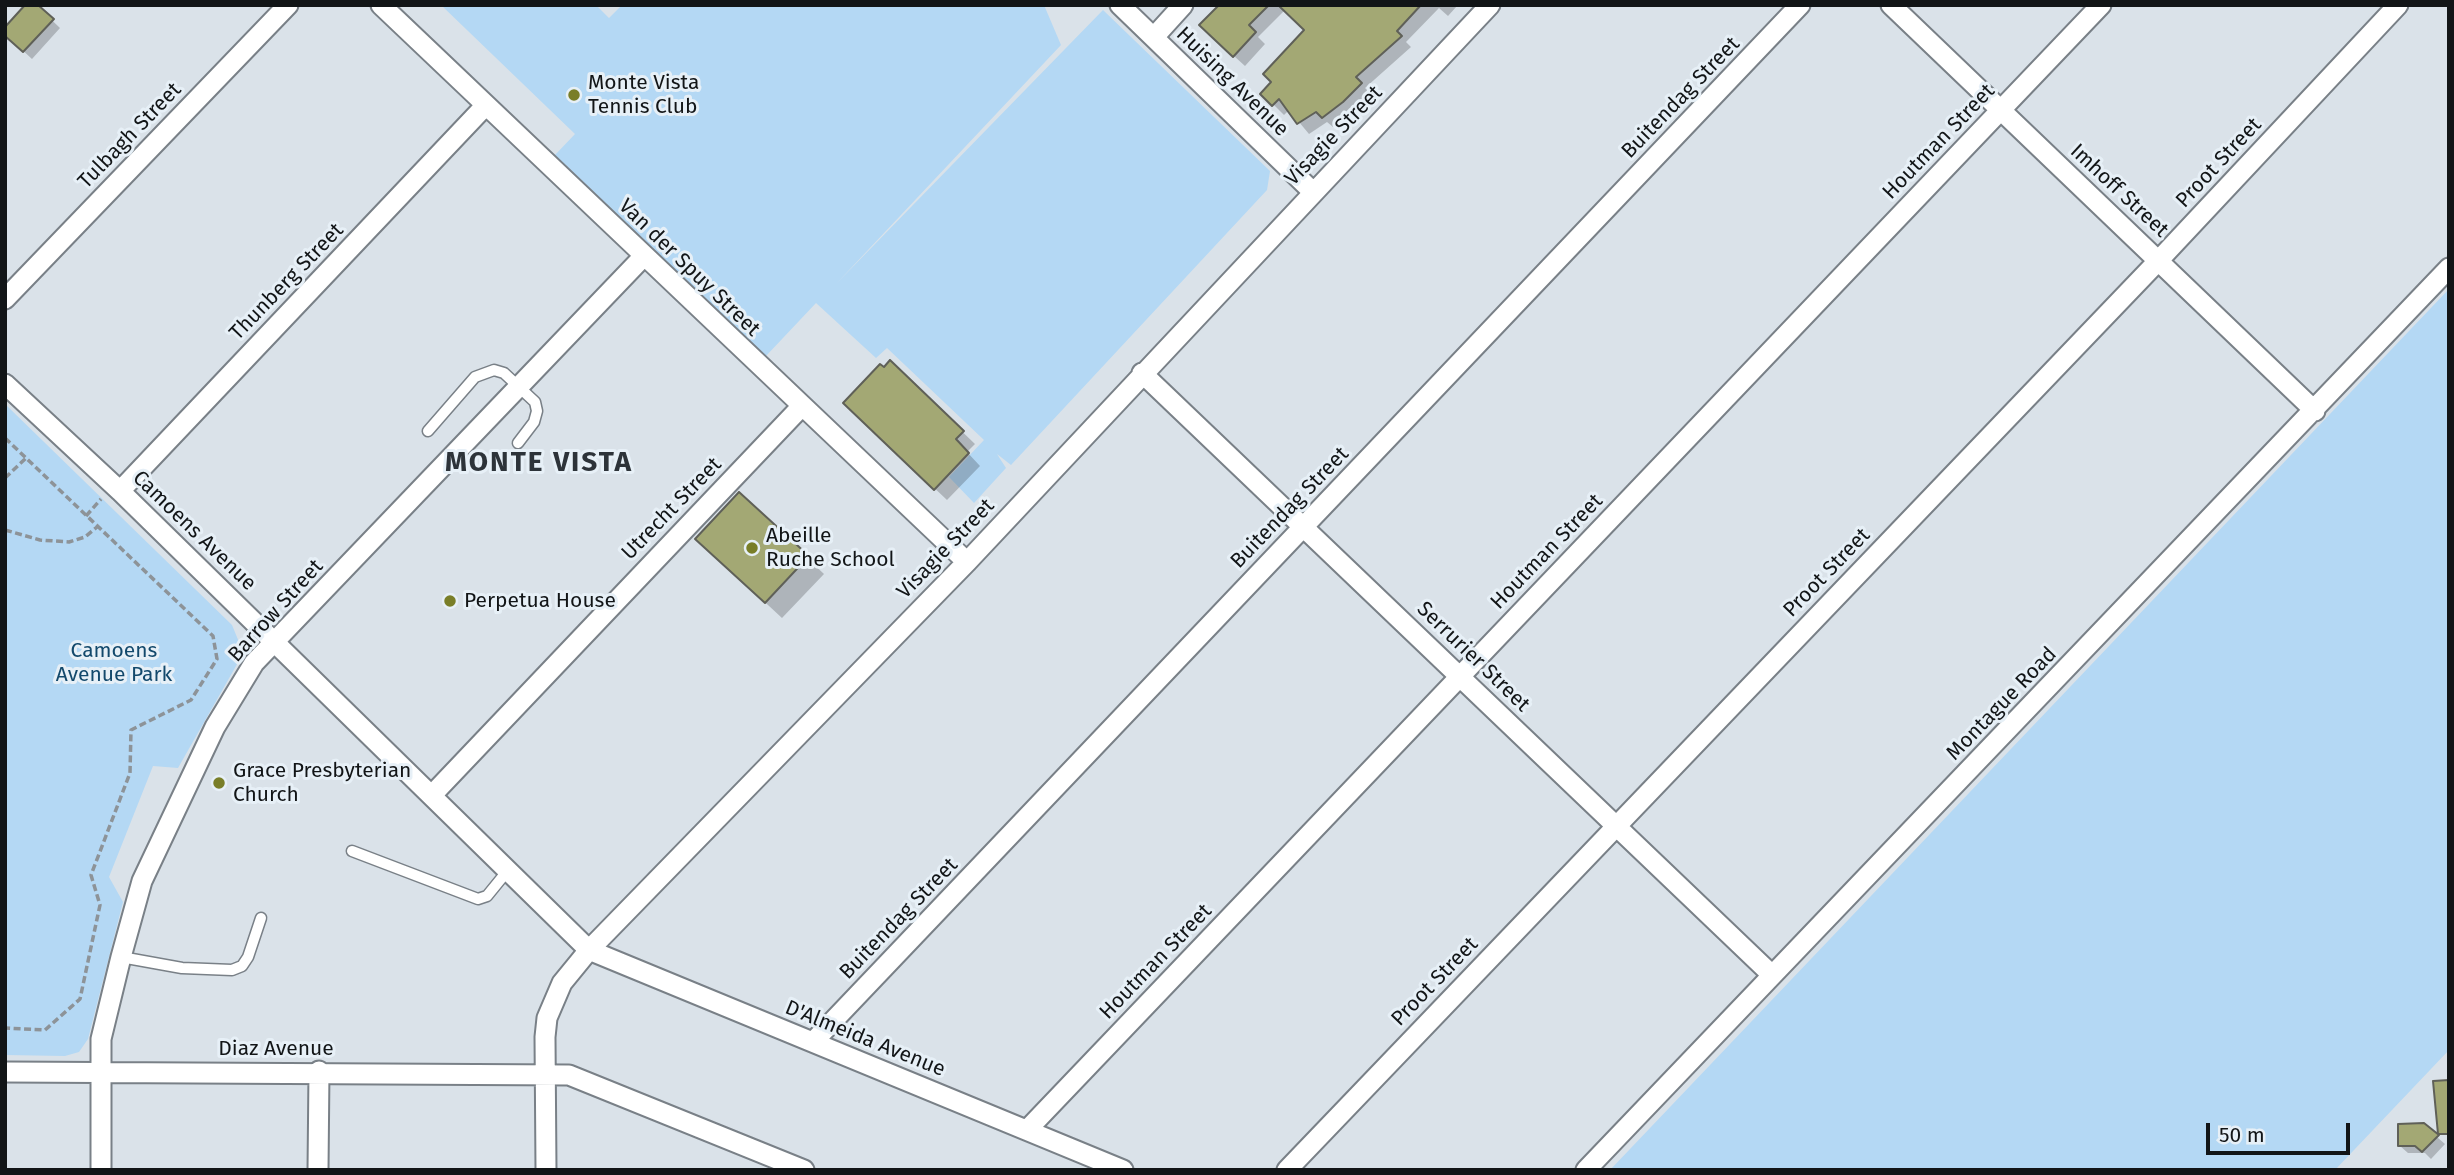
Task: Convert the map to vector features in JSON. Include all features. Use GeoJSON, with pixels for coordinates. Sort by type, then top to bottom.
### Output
{"type":"FeatureCollection","features":[{"type":"Feature","properties":{"kind":"street","name":"Tulbagh Street"},"geometry":{"type":"LineString","coordinates":[[5,299],[288,5]]}},
{"type":"Feature","properties":{"kind":"street","name":"Van der Spuy Street"},"geometry":{"type":"LineString","coordinates":[[381,5],[643,257],[967,562]]}},
{"type":"Feature","properties":{"kind":"street","name":"Huising Avenue"},"geometry":{"type":"LineString","coordinates":[[1120,5],[1312,191]]}},
{"type":"Feature","properties":{"kind":"street"},"geometry":{"type":"LineString","coordinates":[[1154,37],[1183,5]]}},
{"type":"Feature","properties":{"kind":"street","name":"Visagie Street"},"geometry":{"type":"LineString","coordinates":[[546,1170],[546,1027],[553,1001],[562,983],[589,950],[967,562],[1312,191],[1490,5]]}},
{"type":"Feature","properties":{"kind":"street","name":"Buitendag Street"},"geometry":{"type":"LineString","coordinates":[[813,1042],[1800,5]]}},
{"type":"Feature","properties":{"kind":"street","name":"Imhoff Street"},"geometry":{"type":"LineString","coordinates":[[1891,5],[2315,411]]}},
{"type":"Feature","properties":{"kind":"street","name":"Houtman Street"},"geometry":{"type":"LineString","coordinates":[[1027,1130],[2101,5]]}},
{"type":"Feature","properties":{"kind":"street","name":"Proot Street"},"geometry":{"type":"LineString","coordinates":[[1287,1170],[2159,260],[2399,5]]}},
{"type":"Feature","properties":{"kind":"street","name":"Thunberg Street"},"geometry":{"type":"LineString","coordinates":[[120,491],[486,105]]}},
{"type":"Feature","properties":{"kind":"street","name":"Barrow Street"},"geometry":{"type":"LineString","coordinates":[[101,1170],[101,1039],[121,957],[142,881],[215,727],[254,663],[643,257]]}},
{"type":"Feature","properties":{"kind":"street","name":"Montague Road"},"geometry":{"type":"LineString","coordinates":[[1586,1170],[2449,268]]}},
{"type":"Feature","properties":{"kind":"street","name":"Serrurier Street"},"geometry":{"type":"LineString","coordinates":[[1142,373],[1772,975]]}},
{"type":"Feature","properties":{"kind":"street","name":"Camoens Avenue"},"geometry":{"type":"LineString","coordinates":[[5,384],[120,491],[589,950]]}},
{"type":"Feature","properties":{"kind":"street","name":"Utrecht Street"},"geometry":{"type":"LineString","coordinates":[[432,795],[801,407]]}},
{"type":"Feature","properties":{"kind":"street","name":"D'Almeida Avenue"},"geometry":{"type":"LineString","coordinates":[[589,950],[1123,1170]]}},
{"type":"Feature","properties":{"kind":"street","name":"Diaz Avenue"},"geometry":{"type":"LineString","coordinates":[[5,1072],[546,1073]]}},
{"type":"Feature","properties":{"kind":"street"},"geometry":{"type":"LineString","coordinates":[[318,1072],[318,1170]]}},
{"type":"Feature","properties":{"kind":"street"},"geometry":{"type":"LineString","coordinates":[[546,1073],[569,1075],[770,1163],[804,1170]]}},
{"type":"Feature","properties":{"kind":"lane"},"geometry":{"type":"LineString","coordinates":[[428,431],[475,377],[494,370],[504,373],[521,386],[535,402],[537,411],[534,422],[518,443]]}},
{"type":"Feature","properties":{"kind":"lane"},"geometry":{"type":"LineString","coordinates":[[352,851],[478,899],[487,896],[509,869]]}},
{"type":"Feature","properties":{"kind":"lane"},"geometry":{"type":"LineString","coordinates":[[121,957],[182,968],[232,970],[242,966],[248,957],[261,918]]}},
{"type":"Feature","properties":{"kind":"path"},"geometry":{"type":"LineString","coordinates":[[5,438],[213,636],[217,659],[214,668],[191,700],[131,730],[130,773],[91,875],[100,900],[100,911],[80,999],[45,1030],[5,1028]]}},
{"type":"Feature","properties":{"kind":"path"},"geometry":{"type":"LineString","coordinates":[[5,478],[26,458]]}},
{"type":"Feature","properties":{"kind":"path"},"geometry":{"type":"LineString","coordinates":[[86,516],[102,497],[97,492]]}},
{"type":"Feature","properties":{"kind":"path"},"geometry":{"type":"LineString","coordinates":[[5,530],[40,540],[69,542],[85,537],[97,527]]}},
{"type":"Feature","properties":{"kind":"green space"},"geometry":{"type":"Polygon","coordinates":[[[441,5],[596,5],[609,18],[622,5],[1044,5],[1061,45],[836,284],[1103,10],[1270,171],[1267,190],[1011,465],[997,454],[1006,468],[974,503],[949,477],[984,440],[887,348],[876,358],[816,303],[766,356],[555,155],[575,134],[441,5]]]}},
{"type":"Feature","properties":{"kind":"green space"},"geometry":{"type":"Polygon","coordinates":[[[2449,289],[2449,1050],[2335,1170],[1610,1170],[2449,289]]]}},
{"type":"Feature","properties":{"kind":"green space","name":"Camoens Avenue Park"},"geometry":{"type":"Polygon","coordinates":[[[5,404],[232,625],[239,642],[235,657],[240,659],[178,768],[153,766],[109,877],[123,902],[88,1039],[79,1052],[65,1056],[5,1055],[5,404]]]}},
{"type":"Feature","properties":{"kind":"building"},"geometry":{"type":"Polygon","coordinates":[[[25,5],[38,5],[54,19],[23,52],[5,36],[5,27],[25,5]]]}},
{"type":"Feature","properties":{"kind":"building"},"geometry":{"type":"Polygon","coordinates":[[[1219,5],[1269,5],[1249,25],[1256,32],[1233,57],[1199,25],[1219,5]]]}},
{"type":"Feature","properties":{"kind":"building"},"geometry":{"type":"Polygon","coordinates":[[[1278,5],[1421,5],[1397,31],[1402,36],[1356,77],[1362,83],[1343,102],[1322,118],[1316,112],[1297,124],[1279,99],[1272,106],[1260,94],[1271,82],[1263,74],[1304,30],[1278,5]]]}},
{"type":"Feature","properties":{"kind":"building"},"geometry":{"type":"Polygon","coordinates":[[[890,360],[964,431],[956,439],[969,453],[934,490],[843,403],[880,364],[884,367],[890,360]]]}},
{"type":"Feature","properties":{"kind":"building","name":"Abeille Ruche School"},"geometry":{"type":"Polygon","coordinates":[[[739,492],[809,556],[765,603],[695,539],[739,492]]]}},
{"type":"Feature","properties":{"kind":"building"},"geometry":{"type":"Polygon","coordinates":[[[2449,1080],[2449,1134],[2438,1134],[2433,1081],[2449,1080]]]}},
{"type":"Feature","properties":{"kind":"building"},"geometry":{"type":"Polygon","coordinates":[[[2424,1123],[2439,1135],[2422,1152],[2415,1146],[2398,1146],[2398,1124],[2424,1123]]]}},
{"type":"Feature","properties":{"kind":"place","name":"Monte Vista Tennis Club"},"geometry":{"type":"Point","coordinates":[574,95]}},
{"type":"Feature","properties":{"kind":"place","name":"Abeille Ruche School"},"geometry":{"type":"Point","coordinates":[752,548]}},
{"type":"Feature","properties":{"kind":"place","name":"Perpetua House"},"geometry":{"type":"Point","coordinates":[450,601]}},
{"type":"Feature","properties":{"kind":"place","name":"Grace Presbyterian Church"},"geometry":{"type":"Point","coordinates":[219,783]}},
{"type":"Feature","properties":{"kind":"district","name":"MONTE VISTA"},"geometry":{"type":"Point","coordinates":[539,463]}}]}
